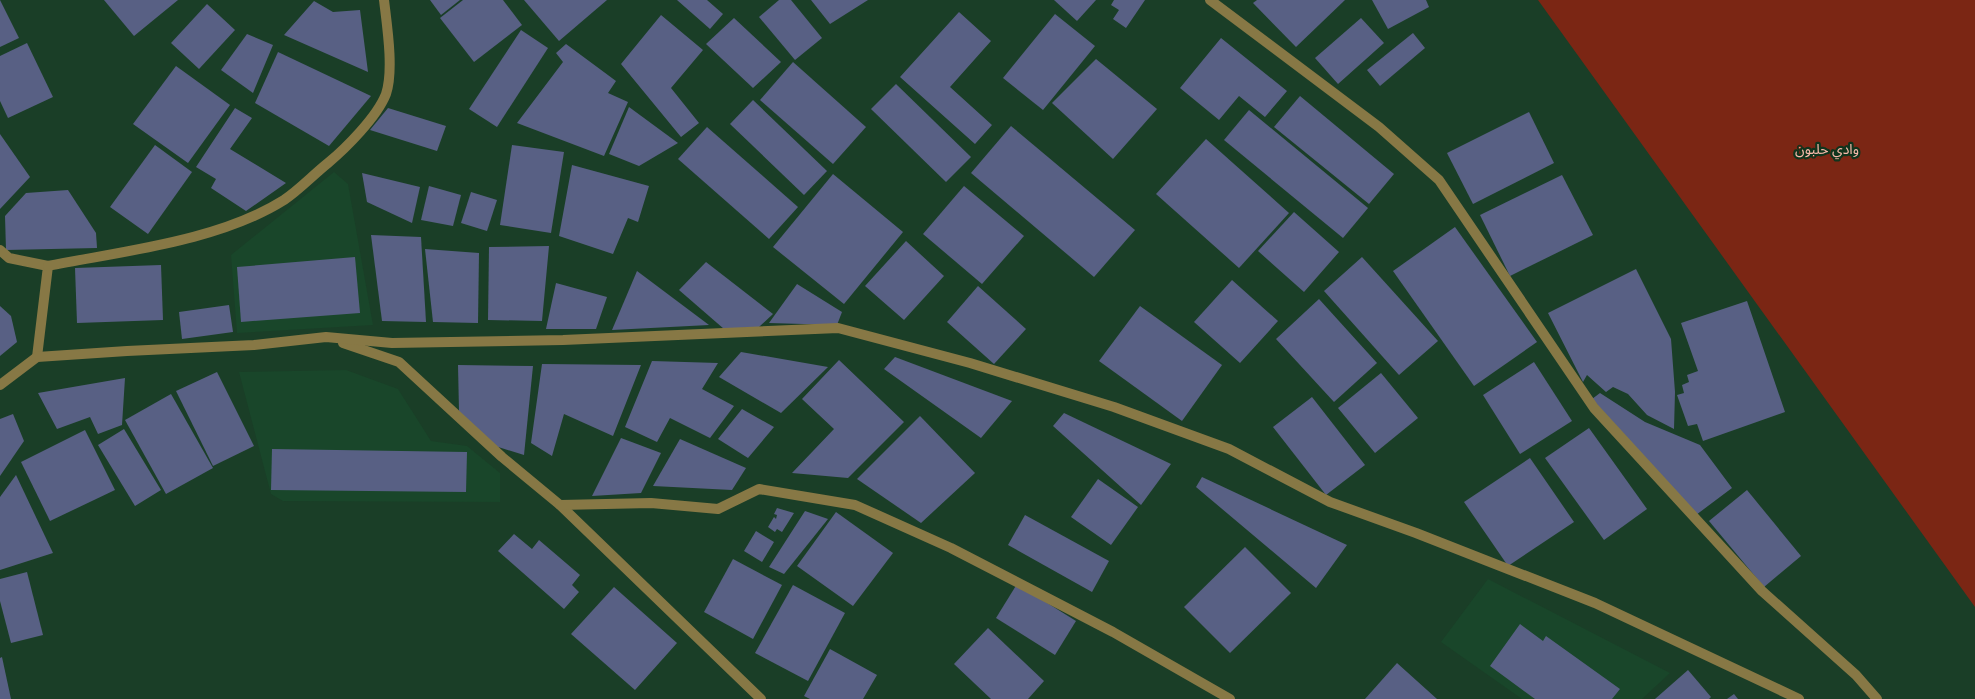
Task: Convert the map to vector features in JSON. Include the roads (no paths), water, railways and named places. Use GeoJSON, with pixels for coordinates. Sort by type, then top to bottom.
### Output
{"type":"FeatureCollection","features":[{"type":"Feature","properties":{"kind":"street"},"geometry":{"type":"LineString","coordinates":[[0,250],[9,258],[48,266],[188,238],[240,222],[284,199],[341,152],[370,120],[386,94],[390,59],[384,0]]}},
{"type":"Feature","properties":{"kind":"street"},"geometry":{"type":"LineString","coordinates":[[1210,0],[1379,127],[1439,180],[1594,408],[1762,591],[1856,675],[1877,699]]}},
{"type":"Feature","properties":{"kind":"street"},"geometry":{"type":"LineString","coordinates":[[37,357],[48,266]]}},
{"type":"Feature","properties":{"kind":"street"},"geometry":{"type":"LineString","coordinates":[[0,385],[37,357],[254,345],[326,337],[392,343],[553,341],[838,328],[970,364],[1114,408],[1229,450],[1330,502],[1416,533],[1595,603],[1799,699]]}},
{"type":"Feature","properties":{"kind":"street"},"geometry":{"type":"LineString","coordinates":[[326,337],[399,362],[502,457],[560,505],[761,699]]}},
{"type":"Feature","properties":{"kind":"street"},"geometry":{"type":"LineString","coordinates":[[560,505],[651,503],[718,509],[759,489],[855,505],[951,548],[994,570],[1112,632],[1230,699]]}},
{"type":"Feature","properties":{"kind":"park label","name":"وادي حلبون"},"geometry":{"type":"Point","coordinates":[1827,149]}}]}
